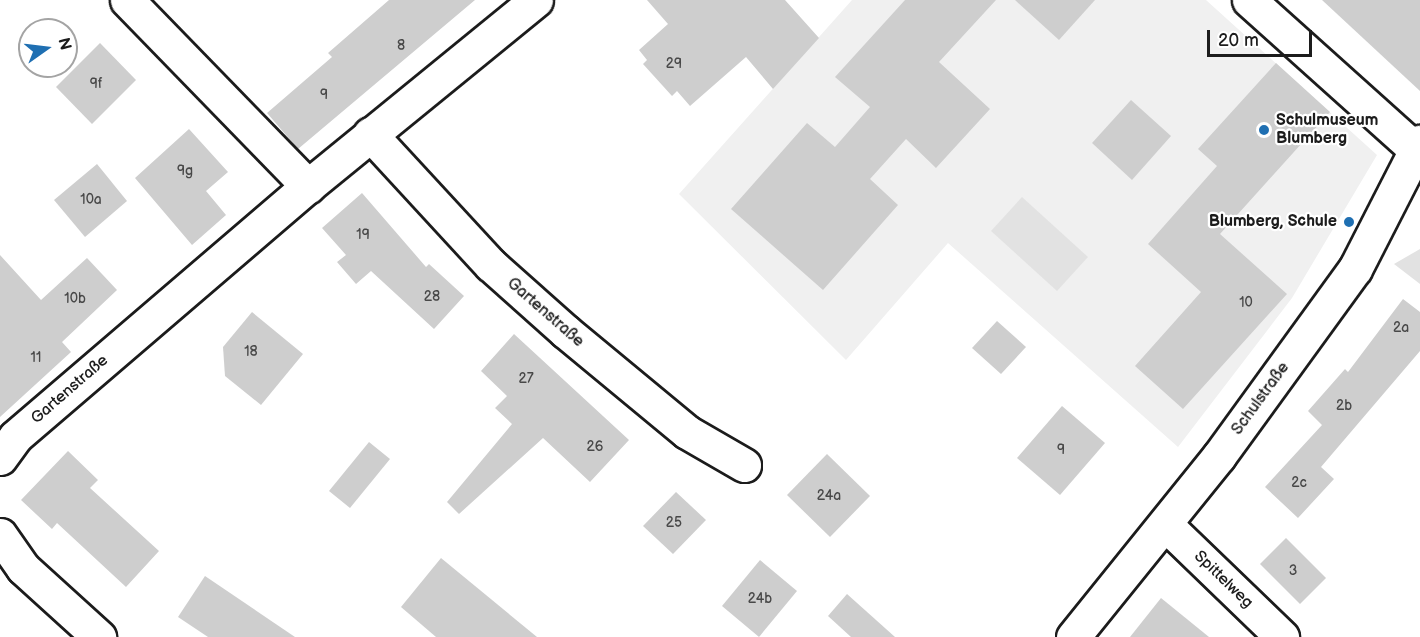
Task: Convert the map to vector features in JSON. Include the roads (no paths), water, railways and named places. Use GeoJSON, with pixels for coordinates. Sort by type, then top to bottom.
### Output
{"type":"FeatureCollection","features":[{"type":"Feature","properties":{"kind":"street"},"geometry":{"type":"LineString","coordinates":[[127,0],[308,186]]}},
{"type":"Feature","properties":{"kind":"street","name":"Gartenstraße"},"geometry":{"type":"LineString","coordinates":[[0,458],[15,437],[308,186],[536,0]]}},
{"type":"Feature","properties":{"kind":"street"},"geometry":{"type":"LineString","coordinates":[[1250,0],[1418,146]]}},
{"type":"Feature","properties":{"kind":"street","name":"Gartenstraße"},"geometry":{"type":"LineString","coordinates":[[370,134],[491,265],[565,331],[687,432],[744,465]]}},
{"type":"Feature","properties":{"kind":"street","name":"Schulstraße"},"geometry":{"type":"LineString","coordinates":[[1073,637],[1219,456],[1355,269],[1418,146]]}},
{"type":"Feature","properties":{"kind":"street","name":"Spittelweg"},"geometry":{"type":"LineString","coordinates":[[1165,524],[1282,637]]}},
{"type":"Feature","properties":{"kind":"street"},"geometry":{"type":"LineString","coordinates":[[0,535],[23,568],[99,637]]}},
{"type":"Feature","properties":{"kind":"place","name":"Schulmuseum Blumberg"},"geometry":{"type":"Point","coordinates":[1264,130]}},
{"type":"Feature","properties":{"kind":"place","name":"Blumberg, Schule"},"geometry":{"type":"Point","coordinates":[1349,222]}}]}
